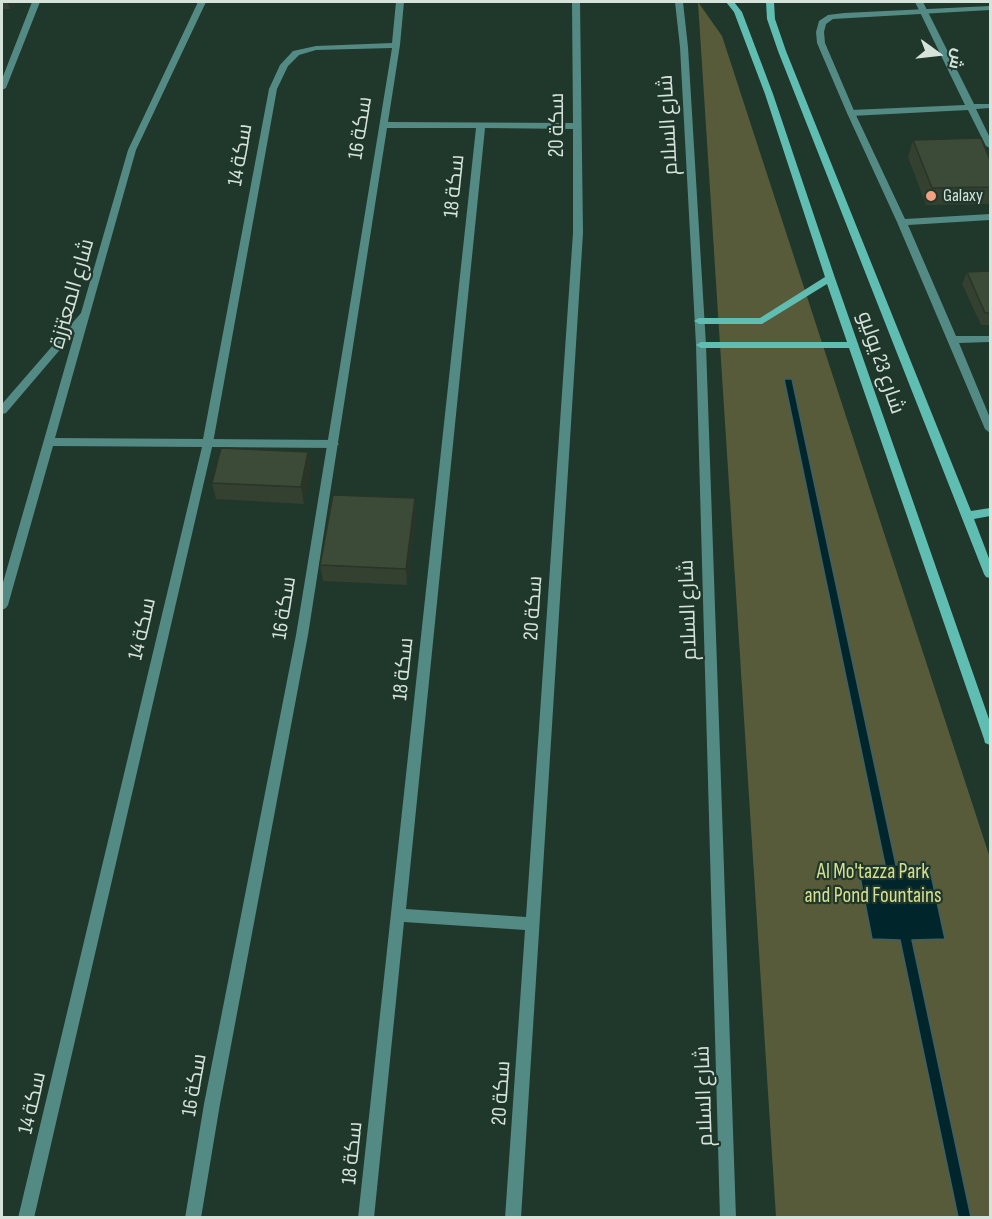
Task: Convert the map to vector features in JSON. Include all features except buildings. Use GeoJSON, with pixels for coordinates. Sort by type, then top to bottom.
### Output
{"type":"FeatureCollection","features":[{"type":"Feature","properties":{"kind":"main road","name":"شارع 23 يوليو"},"geometry":{"type":"LineString","coordinates":[[730,2],[738,12],[769,94],[830,278],[990,739]]}},
{"type":"Feature","properties":{"kind":"main road","name":"شارع 23 يوليو"},"geometry":{"type":"LineString","coordinates":[[770,2],[771,19],[782,51],[969,516],[990,574]]}},
{"type":"Feature","properties":{"kind":"main road"},"geometry":{"type":"LineString","coordinates":[[699,321],[762,321],[830,278]]}},
{"type":"Feature","properties":{"kind":"main road"},"geometry":{"type":"LineString","coordinates":[[701,345],[853,345]]}},
{"type":"Feature","properties":{"kind":"main road"},"geometry":{"type":"LineString","coordinates":[[969,516],[990,512]]}},
{"type":"Feature","properties":{"kind":"street"},"geometry":{"type":"LineString","coordinates":[[2,88],[36,2]]}},
{"type":"Feature","properties":{"kind":"street","name":"شارع المعتززة"},"geometry":{"type":"LineString","coordinates":[[2,604],[132,150],[202,2]]}},
{"type":"Feature","properties":{"kind":"street","name":"سكة 16"},"geometry":{"type":"LineString","coordinates":[[193,1218],[212,1104],[302,635],[396,45],[400,2]]}},
{"type":"Feature","properties":{"kind":"street","name":"سكة 20"},"geometry":{"type":"LineString","coordinates":[[513,1218],[578,232],[576,2]]}},
{"type":"Feature","properties":{"kind":"street","name":"شارع السلام"},"geometry":{"type":"LineString","coordinates":[[680,2],[701,345],[728,1218]]}},
{"type":"Feature","properties":{"kind":"street"},"geometry":{"type":"LineString","coordinates":[[919,2],[990,146]]}},
{"type":"Feature","properties":{"kind":"street"},"geometry":{"type":"LineString","coordinates":[[990,8],[831,17],[822,23],[821,43],[850,113],[902,222],[990,429]]}},
{"type":"Feature","properties":{"kind":"street","name":"سكة 14"},"geometry":{"type":"LineString","coordinates":[[26,1218],[208,443],[273,89],[284,65],[296,53],[316,48],[396,45]]}},
{"type":"Feature","properties":{"kind":"street"},"geometry":{"type":"LineString","coordinates":[[850,113],[990,106]]}},
{"type":"Feature","properties":{"kind":"street"},"geometry":{"type":"LineString","coordinates":[[383,125],[578,126]]}},
{"type":"Feature","properties":{"kind":"street","name":"سكة 18"},"geometry":{"type":"LineString","coordinates":[[366,1218],[481,125]]}},
{"type":"Feature","properties":{"kind":"street"},"geometry":{"type":"LineString","coordinates":[[902,222],[990,217]]}},
{"type":"Feature","properties":{"kind":"street"},"geometry":{"type":"LineString","coordinates":[[2,410],[88,310]]}},
{"type":"Feature","properties":{"kind":"street"},"geometry":{"type":"LineString","coordinates":[[953,340],[990,339]]}},
{"type":"Feature","properties":{"kind":"street"},"geometry":{"type":"LineString","coordinates":[[50,442],[334,444]]}},
{"type":"Feature","properties":{"kind":"street"},"geometry":{"type":"LineString","coordinates":[[397,915],[533,924]]}},
{"type":"Feature","properties":{"kind":"green space","name":"Al Mo'tazza Park and Pond Fountains"},"geometry":{"type":"Polygon","coordinates":[[[698,2],[722,36],[990,858],[990,1217],[776,1217],[698,2]]]}},
{"type":"Feature","properties":{"kind":"water"},"geometry":{"type":"Polygon","coordinates":[[[784,379],[792,379],[896,865],[929,865],[945,939],[912,940],[971,1217],[958,1217],[900,940],[872,939],[858,866],[885,865],[784,379]]]}},
{"type":"Feature","properties":{"kind":"place","name":"Galaxy"},"geometry":{"type":"Point","coordinates":[931,196]}}]}
